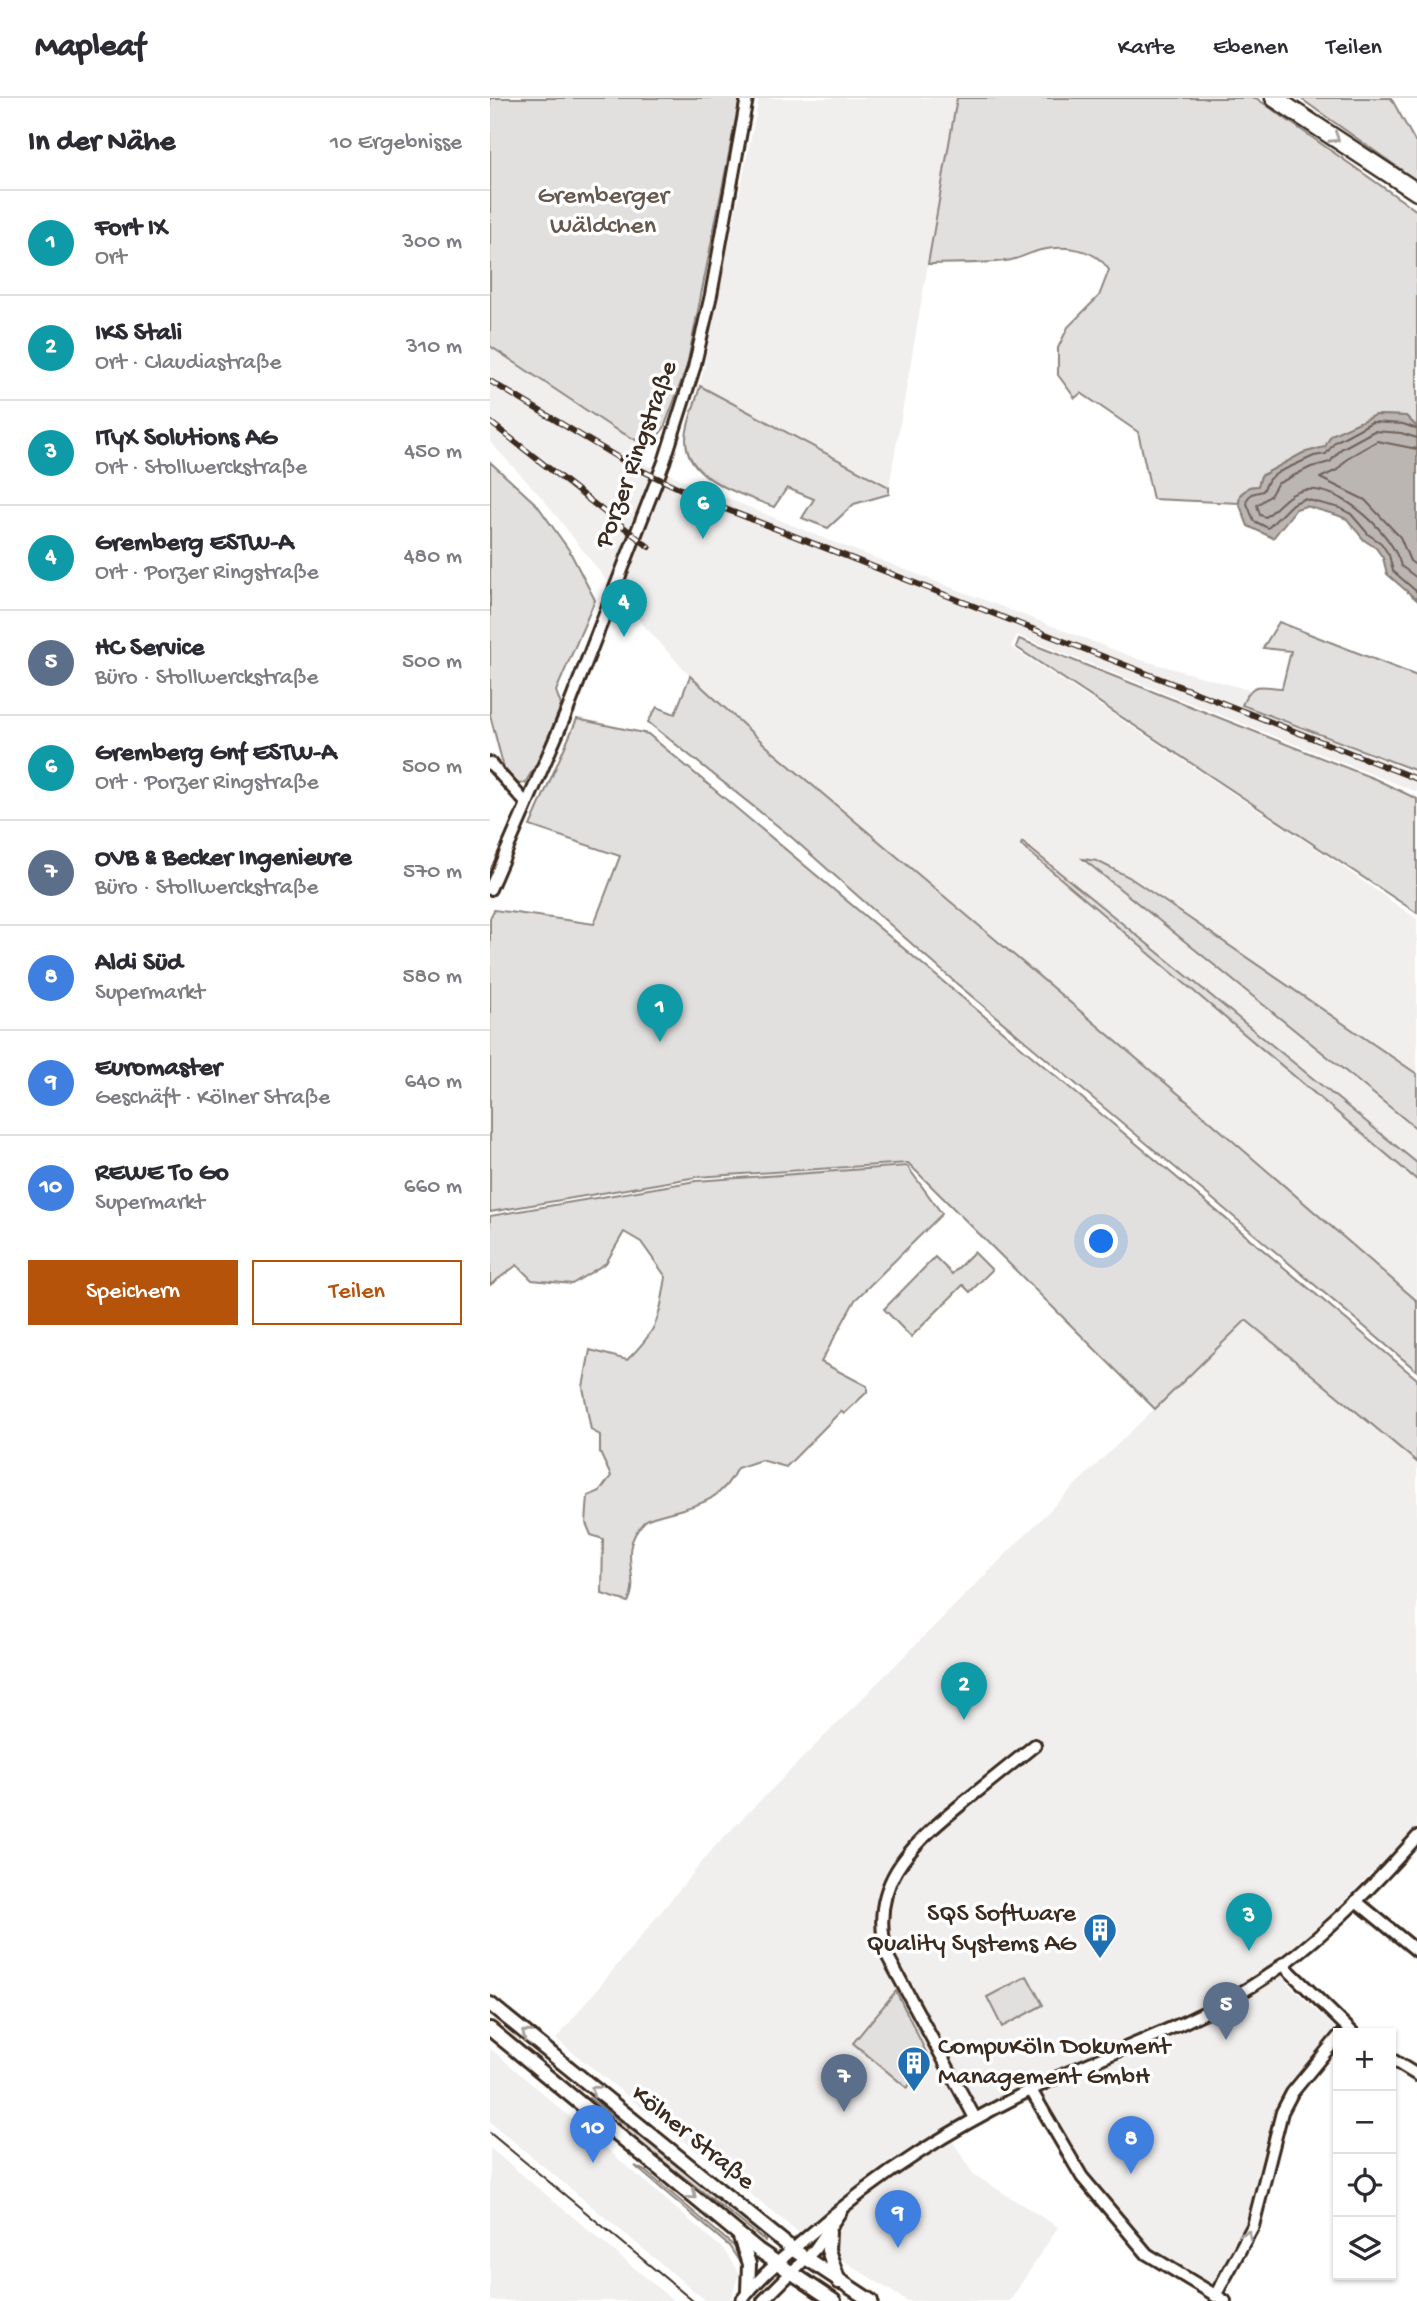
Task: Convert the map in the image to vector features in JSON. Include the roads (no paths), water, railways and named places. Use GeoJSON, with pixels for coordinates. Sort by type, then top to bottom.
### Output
{"type":"FeatureCollection","features":[{"type":"Feature","properties":{"kind":"highway"},"geometry":{"type":"LineString","coordinates":[[1274,98],[1417,192]]}},
{"type":"Feature","properties":{"kind":"main road","name":"Kölner Straße"},"geometry":{"type":"LineString","coordinates":[[490,2004],[792,2249],[871,2301]]}},
{"type":"Feature","properties":{"kind":"main road","name":"Kölner Straße"},"geometry":{"type":"LineString","coordinates":[[490,2029],[738,2234],[834,2301]]}},
{"type":"Feature","properties":{"kind":"main road"},"geometry":{"type":"LineString","coordinates":[[558,2085],[570,2070]]}},
{"type":"Feature","properties":{"kind":"main road"},"geometry":{"type":"LineString","coordinates":[[829,2232],[828,2250],[839,2282]]}},
{"type":"Feature","properties":{"kind":"main road"},"geometry":{"type":"LineString","coordinates":[[738,2234],[749,2264],[745,2296]]}},
{"type":"Feature","properties":{"kind":"street","name":"Porzer Ringstraße"},"geometry":{"type":"LineString","coordinates":[[490,889],[568,709],[660,473],[694,368],[747,98]]}},
{"type":"Feature","properties":{"kind":"street"},"geometry":{"type":"LineString","coordinates":[[490,763],[526,803]]}},
{"type":"Feature","properties":{"kind":"street"},"geometry":{"type":"LineString","coordinates":[[490,862],[498,871]]}},
{"type":"Feature","properties":{"kind":"street"},"geometry":{"type":"LineString","coordinates":[[975,2118],[888,1957],[883,1932],[885,1902],[891,1878],[915,1844],[1035,1745]]}},
{"type":"Feature","properties":{"kind":"street"},"geometry":{"type":"LineString","coordinates":[[745,2296],[776,2263],[878,2178],[975,2118],[1031,2090],[1198,2017],[1253,1985],[1356,1901],[1415,1842]]}},
{"type":"Feature","properties":{"kind":"street"},"geometry":{"type":"LineString","coordinates":[[1356,1901],[1417,1951]]}},
{"type":"Feature","properties":{"kind":"street"},"geometry":{"type":"LineString","coordinates":[[1282,1964],[1340,2028]]}},
{"type":"Feature","properties":{"kind":"street"},"geometry":{"type":"LineString","coordinates":[[1031,2090],[1082,2177],[1147,2254],[1220,2298],[1252,2226],[1282,2112],[1292,2094],[1333,2047]]}},
{"type":"Feature","properties":{"kind":"street"},"geometry":{"type":"LineString","coordinates":[[1396,2062],[1417,2074]]}},
{"type":"Feature","properties":{"kind":"street"},"geometry":{"type":"LineString","coordinates":[[762,2301],[829,2232],[844,2206]]}},
{"type":"Feature","properties":{"kind":"water"},"geometry":{"type":"Polygon","coordinates":[[[1375,415],[1406,416],[1417,427],[1417,600],[1387,574],[1383,558],[1376,548],[1364,540],[1347,519],[1306,506],[1296,509],[1273,538],[1248,526],[1239,503],[1240,495],[1249,487],[1258,486],[1261,476],[1303,453],[1325,447],[1331,435],[1375,415]]]}},
{"type":"Feature","properties":{"kind":"tram line"},"geometry":{"type":"LineString","coordinates":[[490,2133],[693,2301]]}},
{"type":"Feature","properties":{"kind":"railway"},"geometry":{"type":"LineString","coordinates":[[490,381],[632,466],[715,505],[1417,779]]}},
{"type":"Feature","properties":{"kind":"railway"},"geometry":{"type":"LineString","coordinates":[[490,422],[649,547]]}},
{"type":"Feature","properties":{"kind":"place","name":"Gremberg Gnf ESTW-A"},"geometry":{"type":"Point","coordinates":[703,539]}},
{"type":"Feature","properties":{"kind":"place","name":"Gremberg ESTW-A"},"geometry":{"type":"Point","coordinates":[624,637]}},
{"type":"Feature","properties":{"kind":"place","name":"Fort IX"},"geometry":{"type":"Point","coordinates":[660,1042]}},
{"type":"Feature","properties":{"kind":"place","name":"IKS Stali"},"geometry":{"type":"Point","coordinates":[964,1720]}},
{"type":"Feature","properties":{"kind":"place","name":"ITyX Solutions AG"},"geometry":{"type":"Point","coordinates":[1249,1951]}},
{"type":"Feature","properties":{"kind":"place","name":"SQS Software Quality Systems AG"},"geometry":{"type":"Point","coordinates":[1100,1960]}},
{"type":"Feature","properties":{"kind":"place","name":"HC Service"},"geometry":{"type":"Point","coordinates":[1226,2040]}},
{"type":"Feature","properties":{"kind":"place","name":"CompuKöln Dokument Management GmbH"},"geometry":{"type":"Point","coordinates":[914,2093]}},
{"type":"Feature","properties":{"kind":"place","name":"OVB & Becker Ingenieure"},"geometry":{"type":"Point","coordinates":[844,2112]}},
{"type":"Feature","properties":{"kind":"place","name":"REWE To Go"},"geometry":{"type":"Point","coordinates":[593,2163]}},
{"type":"Feature","properties":{"kind":"place","name":"Aldi Süd"},"geometry":{"type":"Point","coordinates":[1131,2174]}},
{"type":"Feature","properties":{"kind":"place","name":"Euromaster"},"geometry":{"type":"Point","coordinates":[898,2248]}},
{"type":"Feature","properties":{"kind":"park label","name":"Gremberger Wäldchen"},"geometry":{"type":"Point","coordinates":[603,212]}}]}
